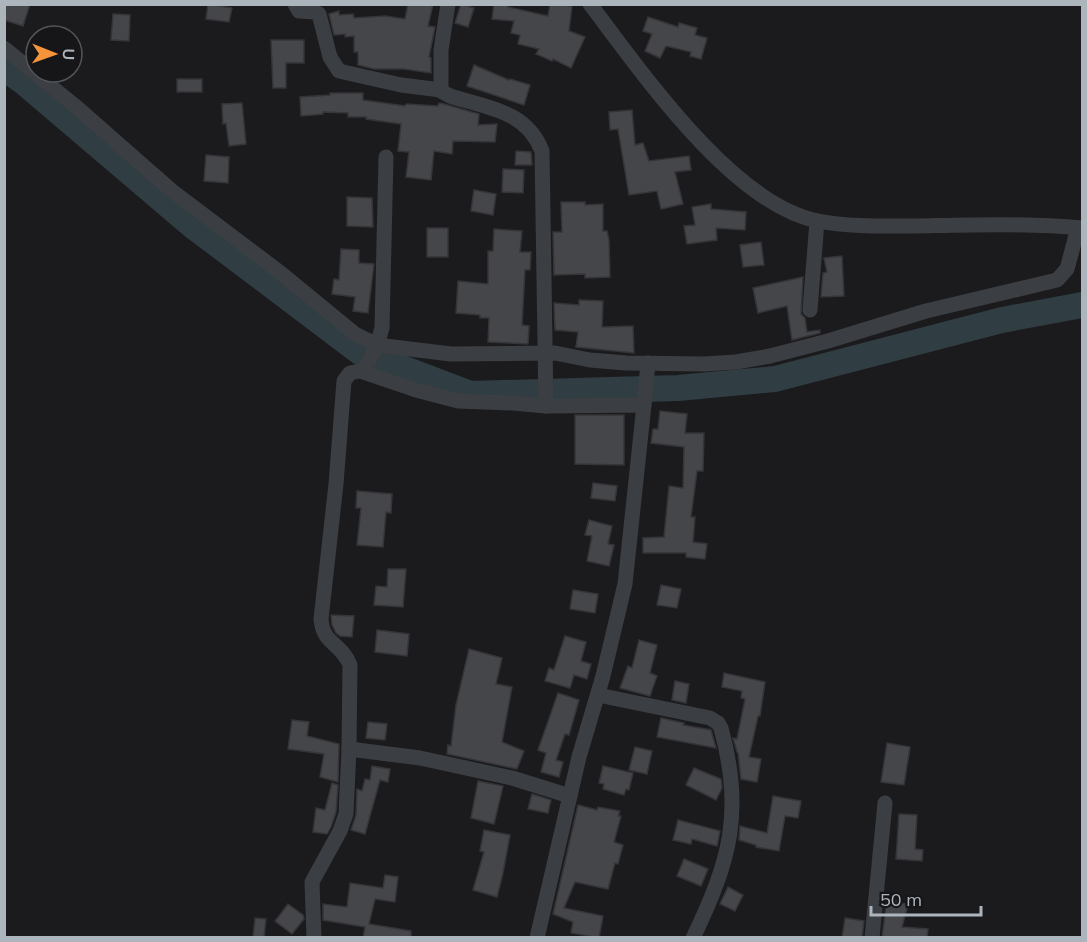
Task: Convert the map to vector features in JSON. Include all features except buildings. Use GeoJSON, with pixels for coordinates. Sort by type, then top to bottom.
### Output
{"type":"FeatureCollection","features":[{"type":"Feature","properties":{"kind":"street"},"geometry":{"type":"LineString","coordinates":[[441,90],[441,51],[448,4]]}},
{"type":"Feature","properties":{"kind":"street"},"geometry":{"type":"LineString","coordinates":[[4,48],[74,105],[172,191],[282,274],[355,334],[376,347],[451,354],[545,352],[648,365],[726,363],[770,356],[926,311],[1045,284],[1057,280],[1067,269],[1080,228],[1020,225],[854,226],[817,221],[787,210],[740,179],[718,159],[678,117],[590,4]]}},
{"type":"Feature","properties":{"kind":"street"},"geometry":{"type":"LineString","coordinates":[[292,5],[299,10],[319,14],[330,57],[339,71],[400,85],[441,90],[450,96],[513,116],[529,128],[542,151],[546,402]]}},
{"type":"Feature","properties":{"kind":"street"},"geometry":{"type":"LineString","coordinates":[[366,369],[382,328],[386,157]]}},
{"type":"Feature","properties":{"kind":"street"},"geometry":{"type":"LineString","coordinates":[[810,310],[817,221]]}},
{"type":"Feature","properties":{"kind":"street"},"geometry":{"type":"LineString","coordinates":[[537,938],[579,757],[598,696],[625,584],[648,365]]}},
{"type":"Feature","properties":{"kind":"street"},"geometry":{"type":"LineString","coordinates":[[314,938],[312,882],[344,823],[346,814],[350,665],[344,653],[324,634],[321,619],[336,484],[344,381],[350,373],[366,369],[416,390],[458,401],[513,403],[645,398]]}},
{"type":"Feature","properties":{"kind":"street"},"geometry":{"type":"LineString","coordinates":[[598,696],[710,718],[721,728],[733,787],[729,845],[718,882],[693,938]]}},
{"type":"Feature","properties":{"kind":"street"},"geometry":{"type":"LineString","coordinates":[[349,749],[420,758],[512,778],[570,796]]}},
{"type":"Feature","properties":{"kind":"street"},"geometry":{"type":"LineString","coordinates":[[872,938],[885,803]]}},
{"type":"Feature","properties":{"kind":"waterway"},"geometry":{"type":"LineString","coordinates":[[4,68],[25,83],[193,226],[360,352],[470,394],[678,388],[775,379],[1002,320],[1082,305]]}}]}
